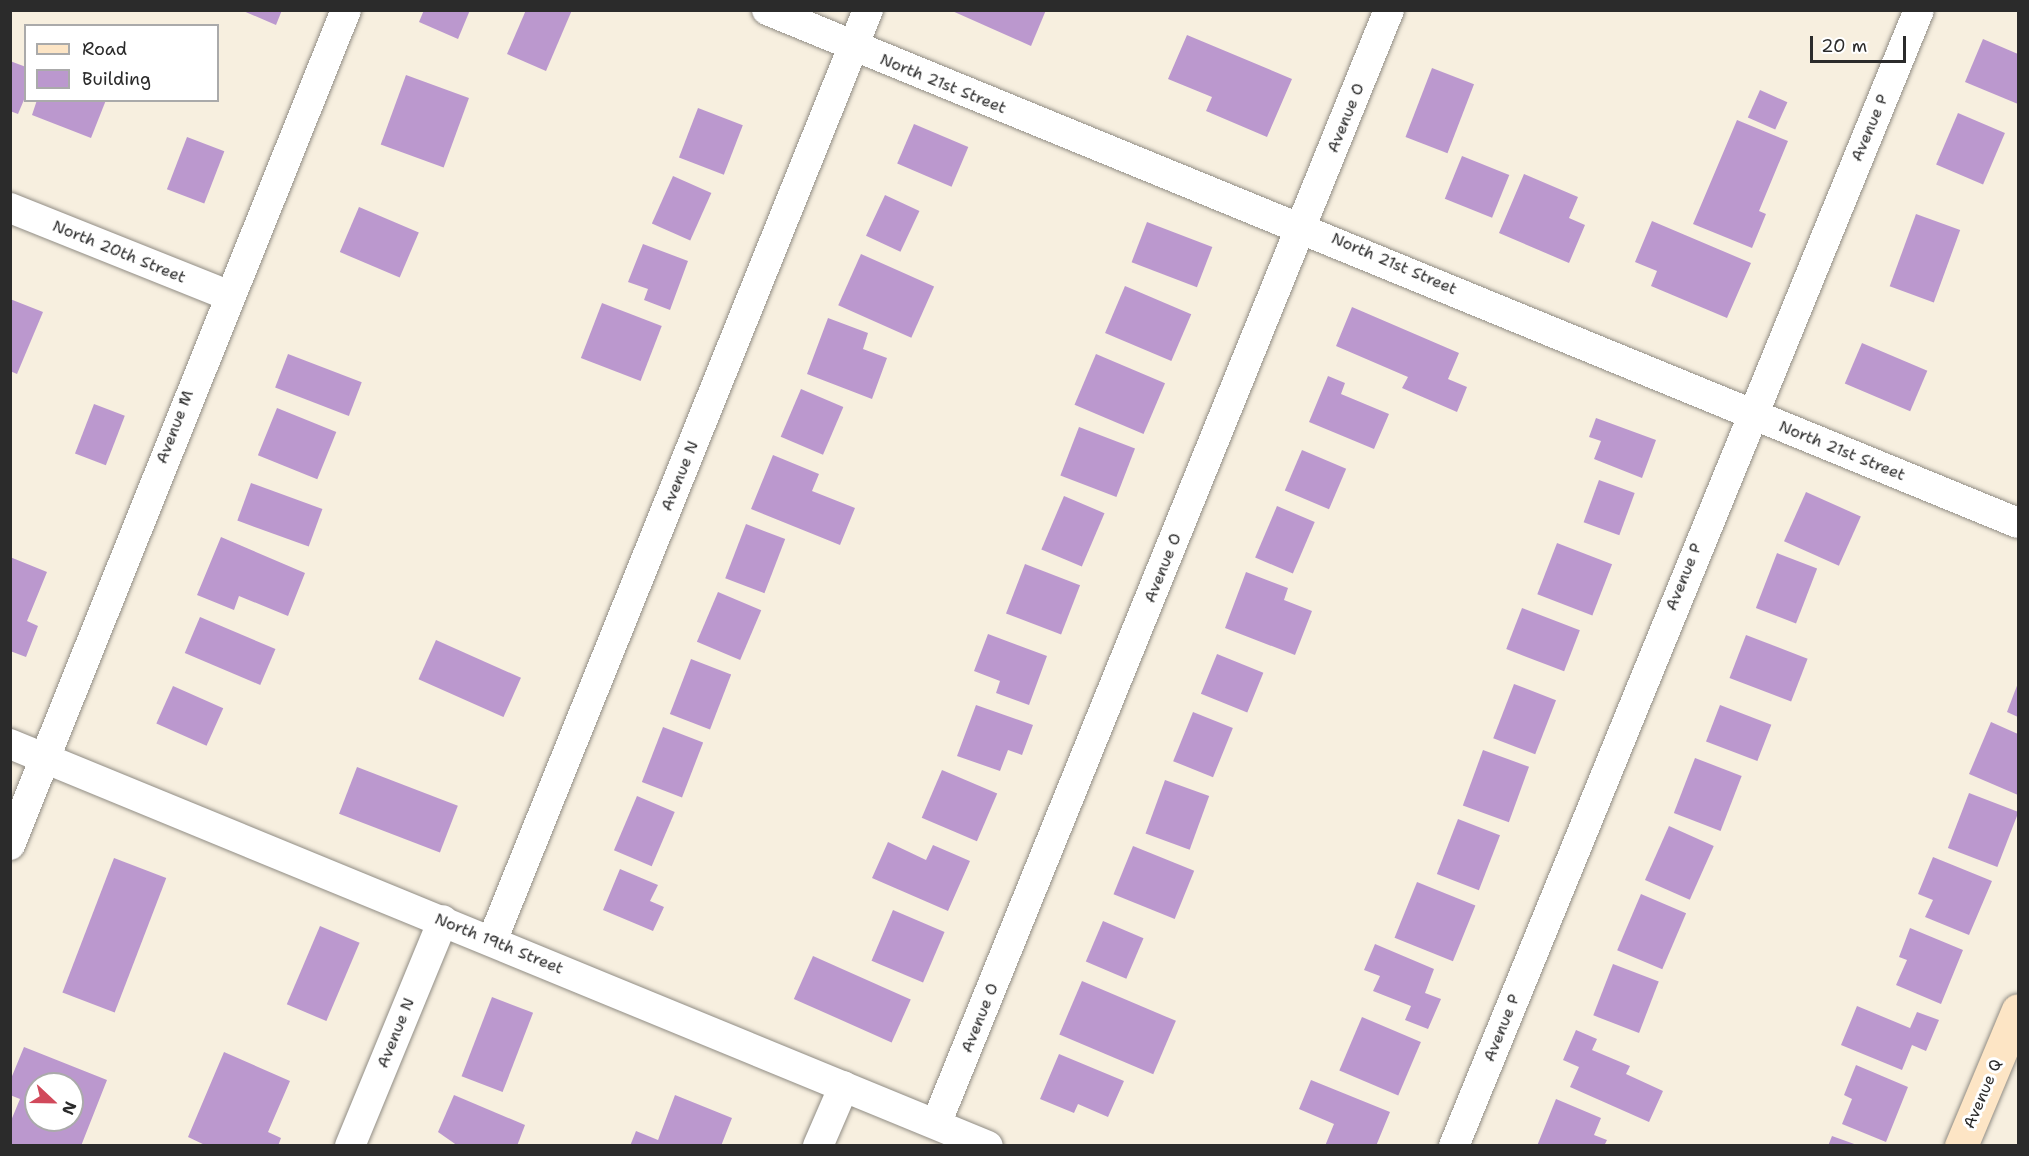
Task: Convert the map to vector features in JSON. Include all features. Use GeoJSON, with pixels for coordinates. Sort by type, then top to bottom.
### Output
{"type":"FeatureCollection","features":[{"type":"Feature","properties":{"kind":"street","name":"Avenue M"},"geometry":{"type":"LineString","coordinates":[[10,845],[227,296],[346,10]]}},
{"type":"Feature","properties":{"kind":"street","name":"North 21st Street"},"geometry":{"type":"LineString","coordinates":[[767,10],[853,48],[1303,226],[1750,414],[2019,523]]}},
{"type":"Feature","properties":{"kind":"street","name":"Avenue N"},"geometry":{"type":"LineString","coordinates":[[492,941],[868,10]]}},
{"type":"Feature","properties":{"kind":"street","name":"Avenue O"},"geometry":{"type":"LineString","coordinates":[[936,1124],[1389,10]]}},
{"type":"Feature","properties":{"kind":"street","name":"Avenue P"},"geometry":{"type":"LineString","coordinates":[[1454,1146],[1750,414],[1919,10]]}},
{"type":"Feature","properties":{"kind":"street","name":"North 20th Street"},"geometry":{"type":"LineString","coordinates":[[10,208],[227,296]]}},
{"type":"Feature","properties":{"kind":"street","name":"North 19th Street"},"geometry":{"type":"LineString","coordinates":[[10,744],[988,1146]]}},
{"type":"Feature","properties":{"kind":"street","name":"Avenue N"},"geometry":{"type":"LineString","coordinates":[[350,1146],[442,920]]}},
{"type":"Feature","properties":{"kind":"street","name":"Avenue Q"},"geometry":{"type":"LineString","coordinates":[[1961,1146],[2019,1010]]}},
{"type":"Feature","properties":{"kind":"street"},"geometry":{"type":"LineString","coordinates":[[818,1146],[844,1086]]}},
{"type":"Feature","properties":{"kind":"building"},"geometry":{"type":"Polygon","coordinates":[[[241,10],[282,10],[276,25],[241,10]]]}},
{"type":"Feature","properties":{"kind":"building"},"geometry":{"type":"Polygon","coordinates":[[[424,10],[470,10],[458,39],[419,22],[424,10]]]}},
{"type":"Feature","properties":{"kind":"building"},"geometry":{"type":"Polygon","coordinates":[[[526,10],[572,10],[546,71],[507,54],[526,10]]]}},
{"type":"Feature","properties":{"kind":"building"},"geometry":{"type":"Polygon","coordinates":[[[950,10],[1046,10],[1031,46],[950,10]]]}},
{"type":"Feature","properties":{"kind":"building"},"geometry":{"type":"Polygon","coordinates":[[[1187,35],[1292,79],[1267,137],[1206,111],[1212,97],[1168,79],[1187,35]]]}},
{"type":"Feature","properties":{"kind":"building"},"geometry":{"type":"Polygon","coordinates":[[[1983,39],[2018,54],[2018,104],[1965,82],[1983,39]]]}},
{"type":"Feature","properties":{"kind":"building"},"geometry":{"type":"Polygon","coordinates":[[[10,61],[24,66],[24,100],[18,114],[10,111],[10,61]]]}},
{"type":"Feature","properties":{"kind":"building"},"geometry":{"type":"Polygon","coordinates":[[[1432,68],[1474,84],[1447,153],[1405,137],[1432,68]]]}},
{"type":"Feature","properties":{"kind":"building"},"geometry":{"type":"Polygon","coordinates":[[[406,75],[469,98],[444,167],[381,145],[406,75]]]}},
{"type":"Feature","properties":{"kind":"building"},"geometry":{"type":"Polygon","coordinates":[[[1760,90],[1787,102],[1775,130],[1748,117],[1760,90]]]}},
{"type":"Feature","properties":{"kind":"building"},"geometry":{"type":"Polygon","coordinates":[[[36,102],[105,102],[91,138],[32,115],[36,102]]]}},
{"type":"Feature","properties":{"kind":"building"},"geometry":{"type":"Polygon","coordinates":[[[698,108],[743,125],[724,175],[679,157],[698,108]]]}},
{"type":"Feature","properties":{"kind":"building"},"geometry":{"type":"Polygon","coordinates":[[[1958,113],[2005,133],[1983,184],[1936,165],[1958,113]]]}},
{"type":"Feature","properties":{"kind":"building"},"geometry":{"type":"Polygon","coordinates":[[[1737,120],[1788,141],[1759,211],[1766,214],[1752,248],[1693,224],[1737,120]]]}},
{"type":"Feature","properties":{"kind":"building"},"geometry":{"type":"Polygon","coordinates":[[[914,124],[968,147],[952,187],[897,164],[914,124]]]}},
{"type":"Feature","properties":{"kind":"building"},"geometry":{"type":"Polygon","coordinates":[[[187,137],[224,151],[204,204],[167,189],[187,137]]]}},
{"type":"Feature","properties":{"kind":"building"},"geometry":{"type":"Polygon","coordinates":[[[1462,156],[1509,175],[1492,218],[1445,199],[1462,156]]]}},
{"type":"Feature","properties":{"kind":"building"},"geometry":{"type":"Polygon","coordinates":[[[1524,174],[1578,197],[1569,218],[1585,225],[1569,263],[1499,233],[1524,174]]]}},
{"type":"Feature","properties":{"kind":"building"},"geometry":{"type":"Polygon","coordinates":[[[673,176],[711,193],[690,241],[652,224],[673,176]]]}},
{"type":"Feature","properties":{"kind":"building"},"geometry":{"type":"Polygon","coordinates":[[[885,195],[919,211],[900,252],[866,236],[885,195]]]}},
{"type":"Feature","properties":{"kind":"building"},"geometry":{"type":"Polygon","coordinates":[[[359,207],[419,232],[400,278],[340,252],[359,207]]]}},
{"type":"Feature","properties":{"kind":"building"},"geometry":{"type":"Polygon","coordinates":[[[1916,214],[1960,230],[1934,302],[1890,286],[1916,214]]]}},
{"type":"Feature","properties":{"kind":"building"},"geometry":{"type":"Polygon","coordinates":[[[1652,221],[1751,263],[1727,318],[1651,286],[1657,271],[1635,262],[1652,221]]]}},
{"type":"Feature","properties":{"kind":"building"},"geometry":{"type":"Polygon","coordinates":[[[1147,222],[1212,247],[1197,287],[1132,262],[1147,222]]]}},
{"type":"Feature","properties":{"kind":"building"},"geometry":{"type":"Polygon","coordinates":[[[643,244],[688,261],[670,310],[644,300],[648,289],[628,282],[643,244]]]}},
{"type":"Feature","properties":{"kind":"building"},"geometry":{"type":"Polygon","coordinates":[[[861,254],[934,287],[911,338],[838,305],[861,254]]]}},
{"type":"Feature","properties":{"kind":"building"},"geometry":{"type":"Polygon","coordinates":[[[1125,286],[1191,314],[1171,361],[1105,333],[1125,286]]]}},
{"type":"Feature","properties":{"kind":"building"},"geometry":{"type":"Polygon","coordinates":[[[10,299],[43,312],[17,374],[10,371],[10,299]]]}},
{"type":"Feature","properties":{"kind":"building"},"geometry":{"type":"Polygon","coordinates":[[[602,303],[662,326],[641,381],[581,358],[602,303]]]}},
{"type":"Feature","properties":{"kind":"building"},"geometry":{"type":"Polygon","coordinates":[[[1352,307],[1459,353],[1448,379],[1467,387],[1457,412],[1402,388],[1408,377],[1336,346],[1352,307]]]}},
{"type":"Feature","properties":{"kind":"building"},"geometry":{"type":"Polygon","coordinates":[[[828,318],[868,333],[863,349],[887,358],[872,399],[807,374],[828,318]]]}},
{"type":"Feature","properties":{"kind":"building"},"geometry":{"type":"Polygon","coordinates":[[[1862,343],[1927,371],[1910,411],[1845,384],[1862,343]]]}},
{"type":"Feature","properties":{"kind":"building"},"geometry":{"type":"Polygon","coordinates":[[[288,354],[362,382],[349,416],[275,388],[288,354]]]}},
{"type":"Feature","properties":{"kind":"building"},"geometry":{"type":"Polygon","coordinates":[[[1096,354],[1165,383],[1144,434],[1075,405],[1096,354]]]}},
{"type":"Feature","properties":{"kind":"building"},"geometry":{"type":"Polygon","coordinates":[[[1328,376],[1345,383],[1341,394],[1389,414],[1374,449],[1309,422],[1328,376]]]}},
{"type":"Feature","properties":{"kind":"building"},"geometry":{"type":"Polygon","coordinates":[[[801,389],[843,407],[823,455],[781,437],[801,389]]]}},
{"type":"Feature","properties":{"kind":"building"},"geometry":{"type":"Polygon","coordinates":[[[94,404],[125,416],[106,465],[75,453],[94,404]]]}},
{"type":"Feature","properties":{"kind":"building"},"geometry":{"type":"Polygon","coordinates":[[[277,408],[336,432],[317,479],[258,455],[277,408]]]}},
{"type":"Feature","properties":{"kind":"building"},"geometry":{"type":"Polygon","coordinates":[[[1596,418],[1656,440],[1642,478],[1594,459],[1601,441],[1589,437],[1596,418]]]}},
{"type":"Feature","properties":{"kind":"building"},"geometry":{"type":"Polygon","coordinates":[[[1079,427],[1135,449],[1116,497],[1060,476],[1079,427]]]}},
{"type":"Feature","properties":{"kind":"building"},"geometry":{"type":"Polygon","coordinates":[[[1302,450],[1346,469],[1329,509],[1285,491],[1302,450]]]}},
{"type":"Feature","properties":{"kind":"building"},"geometry":{"type":"Polygon","coordinates":[[[773,455],[819,474],[812,491],[855,508],[840,545],[751,509],[773,455]]]}},
{"type":"Feature","properties":{"kind":"building"},"geometry":{"type":"Polygon","coordinates":[[[1599,480],[1635,493],[1619,535],[1584,522],[1599,480]]]}},
{"type":"Feature","properties":{"kind":"building"},"geometry":{"type":"Polygon","coordinates":[[[251,483],[322,509],[309,547],[237,521],[251,483]]]}},
{"type":"Feature","properties":{"kind":"building"},"geometry":{"type":"Polygon","coordinates":[[[1806,492],[1861,516],[1839,566],[1784,541],[1806,492]]]}},
{"type":"Feature","properties":{"kind":"building"},"geometry":{"type":"Polygon","coordinates":[[[1064,496],[1105,513],[1082,567],[1041,549],[1064,496]]]}},
{"type":"Feature","properties":{"kind":"building"},"geometry":{"type":"Polygon","coordinates":[[[1277,506],[1315,522],[1293,574],[1255,558],[1277,506]]]}},
{"type":"Feature","properties":{"kind":"building"},"geometry":{"type":"Polygon","coordinates":[[[746,524],[785,539],[764,593],[725,578],[746,524]]]}},
{"type":"Feature","properties":{"kind":"building"},"geometry":{"type":"Polygon","coordinates":[[[221,537],[305,573],[288,616],[239,596],[234,610],[197,595],[221,537]]]}},
{"type":"Feature","properties":{"kind":"building"},"geometry":{"type":"Polygon","coordinates":[[[1557,543],[1612,564],[1592,615],[1537,594],[1557,543]]]}},
{"type":"Feature","properties":{"kind":"building"},"geometry":{"type":"Polygon","coordinates":[[[1777,553],[1817,568],[1796,623],[1756,608],[1777,553]]]}},
{"type":"Feature","properties":{"kind":"building"},"geometry":{"type":"Polygon","coordinates":[[[10,557],[47,572],[27,621],[38,626],[26,657],[10,651],[10,557]]]}},
{"type":"Feature","properties":{"kind":"building"},"geometry":{"type":"Polygon","coordinates":[[[1025,564],[1080,585],[1061,635],[1006,613],[1025,564]]]}},
{"type":"Feature","properties":{"kind":"building"},"geometry":{"type":"Polygon","coordinates":[[[1246,572],[1288,588],[1284,600],[1312,611],[1295,655],[1225,628],[1246,572]]]}},
{"type":"Feature","properties":{"kind":"building"},"geometry":{"type":"Polygon","coordinates":[[[718,592],[761,610],[740,660],[697,642],[718,592]]]}},
{"type":"Feature","properties":{"kind":"building"},"geometry":{"type":"Polygon","coordinates":[[[1522,608],[1580,630],[1564,671],[1506,649],[1522,608]]]}},
{"type":"Feature","properties":{"kind":"building"},"geometry":{"type":"Polygon","coordinates":[[[200,617],[275,649],[260,685],[185,653],[200,617]]]}},
{"type":"Feature","properties":{"kind":"building"},"geometry":{"type":"Polygon","coordinates":[[[988,634],[1047,656],[1029,705],[996,693],[1000,681],[974,671],[988,634]]]}},
{"type":"Feature","properties":{"kind":"building"},"geometry":{"type":"Polygon","coordinates":[[[1746,635],[1808,659],[1791,702],[1730,678],[1746,635]]]}},
{"type":"Feature","properties":{"kind":"building"},"geometry":{"type":"Polygon","coordinates":[[[436,640],[521,678],[503,717],[419,679],[436,640]]]}},
{"type":"Feature","properties":{"kind":"building"},"geometry":{"type":"Polygon","coordinates":[[[1217,654],[1263,673],[1247,713],[1201,694],[1217,654]]]}},
{"type":"Feature","properties":{"kind":"building"},"geometry":{"type":"Polygon","coordinates":[[[691,659],[731,674],[710,729],[670,714],[691,659]]]}},
{"type":"Feature","properties":{"kind":"building"},"geometry":{"type":"Polygon","coordinates":[[[2018,683],[2018,717],[2007,712],[2018,683]]]}},
{"type":"Feature","properties":{"kind":"building"},"geometry":{"type":"Polygon","coordinates":[[[1514,684],[1556,700],[1535,754],[1493,738],[1514,684]]]}},
{"type":"Feature","properties":{"kind":"building"},"geometry":{"type":"Polygon","coordinates":[[[173,686],[223,708],[207,746],[156,723],[173,686]]]}},
{"type":"Feature","properties":{"kind":"building"},"geometry":{"type":"Polygon","coordinates":[[[976,705],[1033,725],[1022,755],[1008,750],[1000,771],[957,756],[976,705]]]}},
{"type":"Feature","properties":{"kind":"building"},"geometry":{"type":"Polygon","coordinates":[[[1720,705],[1771,725],[1757,761],[1706,741],[1720,705]]]}},
{"type":"Feature","properties":{"kind":"building"},"geometry":{"type":"Polygon","coordinates":[[[1193,712],[1233,728],[1213,777],[1173,761],[1193,712]]]}},
{"type":"Feature","properties":{"kind":"building"},"geometry":{"type":"Polygon","coordinates":[[[1991,722],[2018,734],[2018,795],[1969,774],[1991,722]]]}},
{"type":"Feature","properties":{"kind":"building"},"geometry":{"type":"Polygon","coordinates":[[[663,727],[703,742],[682,797],[642,782],[663,727]]]}},
{"type":"Feature","properties":{"kind":"building"},"geometry":{"type":"Polygon","coordinates":[[[1483,750],[1529,767],[1509,822],[1463,805],[1483,750]]]}},
{"type":"Feature","properties":{"kind":"building"},"geometry":{"type":"Polygon","coordinates":[[[1695,758],[1742,776],[1721,831],[1674,813],[1695,758]]]}},
{"type":"Feature","properties":{"kind":"building"},"geometry":{"type":"Polygon","coordinates":[[[357,767],[458,806],[440,852],[339,814],[357,767]]]}},
{"type":"Feature","properties":{"kind":"building"},"geometry":{"type":"Polygon","coordinates":[[[942,770],[997,793],[977,841],[922,818],[942,770]]]}},
{"type":"Feature","properties":{"kind":"building"},"geometry":{"type":"Polygon","coordinates":[[[1165,780],[1209,796],[1190,850],[1146,834],[1165,780]]]}},
{"type":"Feature","properties":{"kind":"building"},"geometry":{"type":"Polygon","coordinates":[[[1969,793],[2018,812],[1997,867],[1948,848],[1969,793]]]}},
{"type":"Feature","properties":{"kind":"building"},"geometry":{"type":"Polygon","coordinates":[[[637,796],[675,812],[652,866],[614,850],[637,796]]]}},
{"type":"Feature","properties":{"kind":"building"},"geometry":{"type":"Polygon","coordinates":[[[1458,819],[1500,835],[1479,890],[1437,874],[1458,819]]]}},
{"type":"Feature","properties":{"kind":"building"},"geometry":{"type":"Polygon","coordinates":[[[1669,826],[1714,846],[1690,900],[1645,880],[1669,826]]]}},
{"type":"Feature","properties":{"kind":"building"},"geometry":{"type":"Polygon","coordinates":[[[888,842],[926,860],[933,845],[970,861],[948,911],[872,878],[888,842]]]}},
{"type":"Feature","properties":{"kind":"building"},"geometry":{"type":"Polygon","coordinates":[[[1133,846],[1194,871],[1175,919],[1114,894],[1133,846]]]}},
{"type":"Feature","properties":{"kind":"building"},"geometry":{"type":"Polygon","coordinates":[[[1933,857],[1992,881],[1969,935],[1925,917],[1933,900],[1918,894],[1933,857]]]}},
{"type":"Feature","properties":{"kind":"building"},"geometry":{"type":"Polygon","coordinates":[[[114,858],[166,878],[115,1013],[62,992],[114,858]]]}},
{"type":"Feature","properties":{"kind":"building"},"geometry":{"type":"Polygon","coordinates":[[[620,869],[658,885],[650,901],[664,907],[653,931],[603,910],[620,869]]]}},
{"type":"Feature","properties":{"kind":"building"},"geometry":{"type":"Polygon","coordinates":[[[1417,882],[1475,906],[1453,961],[1395,938],[1417,882]]]}},
{"type":"Feature","properties":{"kind":"building"},"geometry":{"type":"Polygon","coordinates":[[[1641,894],[1686,913],[1662,969],[1617,950],[1641,894]]]}},
{"type":"Feature","properties":{"kind":"building"},"geometry":{"type":"Polygon","coordinates":[[[893,910],[945,932],[923,983],[872,961],[893,910]]]}},
{"type":"Feature","properties":{"kind":"building"},"geometry":{"type":"Polygon","coordinates":[[[1103,921],[1144,938],[1126,979],[1086,962],[1103,921]]]}},
{"type":"Feature","properties":{"kind":"building"},"geometry":{"type":"Polygon","coordinates":[[[320,926],[360,943],[326,1021],[287,1004],[320,926]]]}},
{"type":"Feature","properties":{"kind":"building"},"geometry":{"type":"Polygon","coordinates":[[[1910,928],[1963,950],[1941,1004],[1896,985],[1907,960],[1899,957],[1910,928]]]}},
{"type":"Feature","properties":{"kind":"building"},"geometry":{"type":"Polygon","coordinates":[[[1375,944],[1434,969],[1425,993],[1441,999],[1428,1029],[1405,1020],[1411,1006],[1373,991],[1380,976],[1364,970],[1375,944]]]}},
{"type":"Feature","properties":{"kind":"building"},"geometry":{"type":"Polygon","coordinates":[[[813,956],[911,1000],[892,1042],[794,999],[813,956]]]}},
{"type":"Feature","properties":{"kind":"building"},"geometry":{"type":"Polygon","coordinates":[[[1613,964],[1659,982],[1639,1033],[1593,1015],[1613,964]]]}},
{"type":"Feature","properties":{"kind":"building"},"geometry":{"type":"Polygon","coordinates":[[[1082,981],[1176,1021],[1153,1074],[1059,1034],[1082,981]]]}},
{"type":"Feature","properties":{"kind":"building"},"geometry":{"type":"Polygon","coordinates":[[[492,997],[533,1013],[503,1092],[462,1076],[492,997]]]}},
{"type":"Feature","properties":{"kind":"building"},"geometry":{"type":"Polygon","coordinates":[[[1857,1006],[1910,1028],[1917,1012],[1939,1020],[1926,1051],[1912,1045],[1902,1070],[1841,1045],[1857,1006]]]}},
{"type":"Feature","properties":{"kind":"building"},"geometry":{"type":"Polygon","coordinates":[[[1362,1017],[1421,1042],[1398,1095],[1339,1070],[1362,1017]]]}},
{"type":"Feature","properties":{"kind":"building"},"geometry":{"type":"Polygon","coordinates":[[[1576,1030],[1597,1039],[1592,1050],[1630,1066],[1626,1074],[1663,1091],[1649,1122],[1570,1087],[1579,1067],[1563,1060],[1576,1030]]]}},
{"type":"Feature","properties":{"kind":"building"},"geometry":{"type":"Polygon","coordinates":[[[24,1047],[107,1080],[81,1146],[10,1146],[10,1123],[20,1099],[10,1095],[10,1081],[24,1047]]]}},
{"type":"Feature","properties":{"kind":"building"},"geometry":{"type":"Polygon","coordinates":[[[224,1052],[290,1081],[268,1132],[281,1138],[278,1146],[207,1146],[188,1137],[224,1052]]]}},
{"type":"Feature","properties":{"kind":"building"},"geometry":{"type":"Polygon","coordinates":[[[1059,1054],[1124,1081],[1108,1117],[1078,1104],[1074,1113],[1040,1099],[1059,1054]]]}},
{"type":"Feature","properties":{"kind":"building"},"geometry":{"type":"Polygon","coordinates":[[[1856,1065],[1908,1087],[1886,1142],[1842,1124],[1852,1099],[1844,1095],[1856,1065]]]}},
{"type":"Feature","properties":{"kind":"building"},"geometry":{"type":"Polygon","coordinates":[[[1311,1080],[1390,1112],[1376,1146],[1325,1146],[1334,1124],[1299,1109],[1311,1080]]]}},
{"type":"Feature","properties":{"kind":"building"},"geometry":{"type":"Polygon","coordinates":[[[454,1095],[525,1125],[517,1146],[458,1146],[438,1132],[454,1095]]]}},
{"type":"Feature","properties":{"kind":"building"},"geometry":{"type":"Polygon","coordinates":[[[675,1095],[732,1118],[721,1146],[630,1146],[636,1131],[658,1140],[675,1095]]]}},
{"type":"Feature","properties":{"kind":"building"},"geometry":{"type":"Polygon","coordinates":[[[1556,1099],[1601,1118],[1594,1135],[1607,1140],[1604,1146],[1537,1146],[1556,1099]]]}},
{"type":"Feature","properties":{"kind":"building"},"geometry":{"type":"Polygon","coordinates":[[[1832,1136],[1857,1145],[1857,1146],[1828,1146],[1832,1136]]]}}]}
